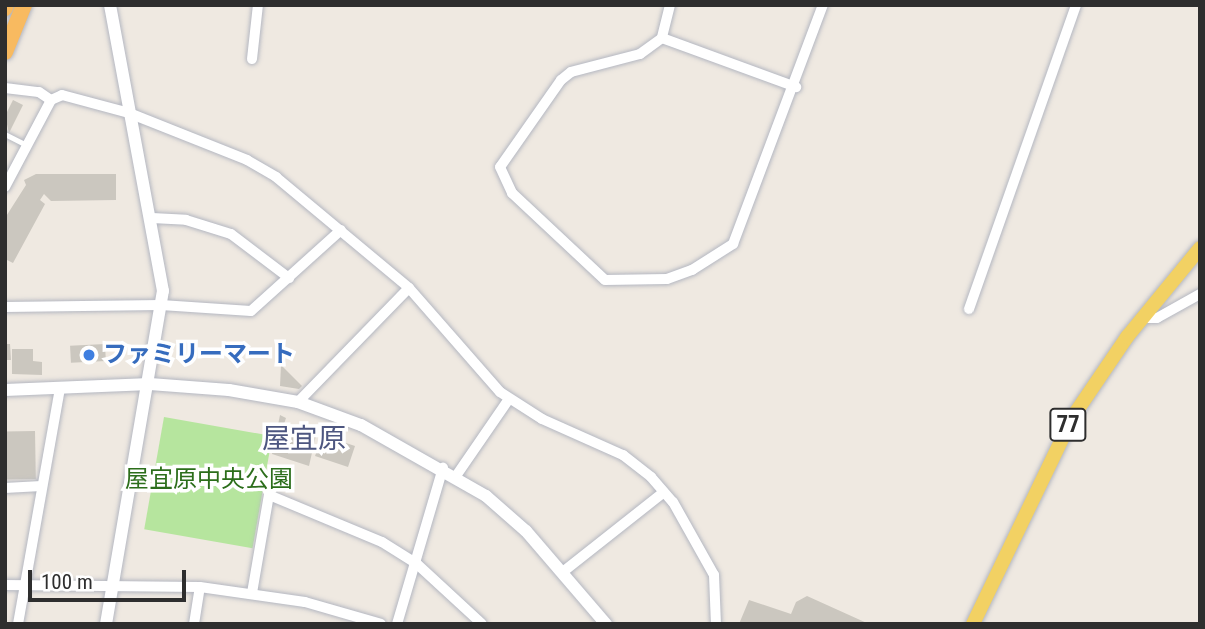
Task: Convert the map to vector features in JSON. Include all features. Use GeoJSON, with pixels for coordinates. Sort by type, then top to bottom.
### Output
{"type":"FeatureCollection","features":[{"type":"Feature","properties":{"kind":"highway"},"geometry":{"type":"LineString","coordinates":[[5,52],[24,5]]}},
{"type":"Feature","properties":{"kind":"main road","name":"77"},"geometry":{"type":"LineString","coordinates":[[973,624],[1072,418],[1142,318],[1200,248]]}},
{"type":"Feature","properties":{"kind":"street"},"geometry":{"type":"LineString","coordinates":[[106,624],[150,384],[161,305],[152,218],[129,113],[110,5]]}},
{"type":"Feature","properties":{"kind":"street"},"geometry":{"type":"LineString","coordinates":[[252,60],[258,5]]}},
{"type":"Feature","properties":{"kind":"street"},"geometry":{"type":"LineString","coordinates":[[670,5],[663,38],[640,54],[571,72],[500,167],[512,193],[605,280],[667,279],[692,270],[733,244],[796,87],[823,5]]}},
{"type":"Feature","properties":{"kind":"street"},"geometry":{"type":"LineString","coordinates":[[969,309],[1076,5]]}},
{"type":"Feature","properties":{"kind":"street"},"geometry":{"type":"LineString","coordinates":[[663,38],[796,87]]}},
{"type":"Feature","properties":{"kind":"street"},"geometry":{"type":"LineString","coordinates":[[5,88],[38,92],[51,100],[74,94],[247,160],[276,177],[409,288],[509,398],[623,455],[664,492],[714,575],[716,624]]}},
{"type":"Feature","properties":{"kind":"street"},"geometry":{"type":"LineString","coordinates":[[5,187],[51,100]]}},
{"type":"Feature","properties":{"kind":"street"},"geometry":{"type":"LineString","coordinates":[[152,218],[186,220],[232,234],[289,278]]}},
{"type":"Feature","properties":{"kind":"street"},"geometry":{"type":"LineString","coordinates":[[5,307],[161,305],[251,311],[341,230]]}},
{"type":"Feature","properties":{"kind":"street"},"geometry":{"type":"LineString","coordinates":[[298,401],[409,288]]}},
{"type":"Feature","properties":{"kind":"street"},"geometry":{"type":"LineString","coordinates":[[1142,318],[1157,318],[1200,294]]}},
{"type":"Feature","properties":{"kind":"street"},"geometry":{"type":"LineString","coordinates":[[5,390],[150,384],[298,401],[361,425],[456,476],[526,531],[564,571],[606,624]]}},
{"type":"Feature","properties":{"kind":"street"},"geometry":{"type":"LineString","coordinates":[[18,624],[60,388]]}},
{"type":"Feature","properties":{"kind":"street"},"geometry":{"type":"LineString","coordinates":[[456,476],[509,398]]}},
{"type":"Feature","properties":{"kind":"street"},"geometry":{"type":"LineString","coordinates":[[397,624],[443,468]]}},
{"type":"Feature","properties":{"kind":"street"},"geometry":{"type":"LineString","coordinates":[[5,488],[41,486]]}},
{"type":"Feature","properties":{"kind":"street"},"geometry":{"type":"LineString","coordinates":[[564,571],[664,492]]}},
{"type":"Feature","properties":{"kind":"street"},"geometry":{"type":"LineString","coordinates":[[251,593],[269,495],[349,525],[416,564],[482,624]]}},
{"type":"Feature","properties":{"kind":"street"},"geometry":{"type":"LineString","coordinates":[[5,585],[113,584],[200,587],[251,593],[381,624]]}},
{"type":"Feature","properties":{"kind":"street"},"geometry":{"type":"LineString","coordinates":[[194,624],[200,587]]}},
{"type":"Feature","properties":{"kind":"lane"},"geometry":{"type":"LineString","coordinates":[[5,134],[27,145]]}},
{"type":"Feature","properties":{"kind":"green space","name":"屋宜原中央公園"},"geometry":{"type":"Polygon","coordinates":[[[164,417],[272,436],[253,548],[144,529],[164,417]]]}},
{"type":"Feature","properties":{"kind":"building"},"geometry":{"type":"Polygon","coordinates":[[[13,100],[23,105],[9,133],[5,116],[13,100]]]}},
{"type":"Feature","properties":{"kind":"building"},"geometry":{"type":"Polygon","coordinates":[[[36,174],[116,174],[116,200],[51,201],[44,194],[40,200],[45,204],[13,263],[5,259],[5,218],[26,185],[24,180],[36,174]]]}},
{"type":"Feature","properties":{"kind":"building"},"geometry":{"type":"Polygon","coordinates":[[[5,344],[10,344],[11,360],[5,360],[5,344]]]}},
{"type":"Feature","properties":{"kind":"building"},"geometry":{"type":"Polygon","coordinates":[[[105,344],[106,361],[71,363],[70,346],[105,344]]]}},
{"type":"Feature","properties":{"kind":"building"},"geometry":{"type":"Polygon","coordinates":[[[12,349],[33,349],[33,361],[42,362],[42,375],[12,374],[12,349]]]}},
{"type":"Feature","properties":{"kind":"building"},"geometry":{"type":"Polygon","coordinates":[[[281,365],[302,386],[299,389],[280,386],[281,365]]]}},
{"type":"Feature","properties":{"kind":"building"},"geometry":{"type":"Polygon","coordinates":[[[280,415],[286,418],[284,424],[316,435],[309,466],[272,454],[280,415]]]}},
{"type":"Feature","properties":{"kind":"building"},"geometry":{"type":"Polygon","coordinates":[[[35,431],[36,479],[6,480],[5,432],[35,431]]]}},
{"type":"Feature","properties":{"kind":"building"},"geometry":{"type":"Polygon","coordinates":[[[340,433],[345,435],[343,442],[355,446],[348,467],[315,456],[323,435],[337,440],[340,433]]]}},
{"type":"Feature","properties":{"kind":"building"},"geometry":{"type":"Polygon","coordinates":[[[807,596],[869,624],[739,624],[749,600],[791,614],[796,602],[807,596]]]}},
{"type":"Feature","properties":{"kind":"place","name":"ファミリーマート"},"geometry":{"type":"Point","coordinates":[89,355]}},
{"type":"Feature","properties":{"kind":"district","name":"屋宜原"},"geometry":{"type":"Point","coordinates":[304,439]}}]}
